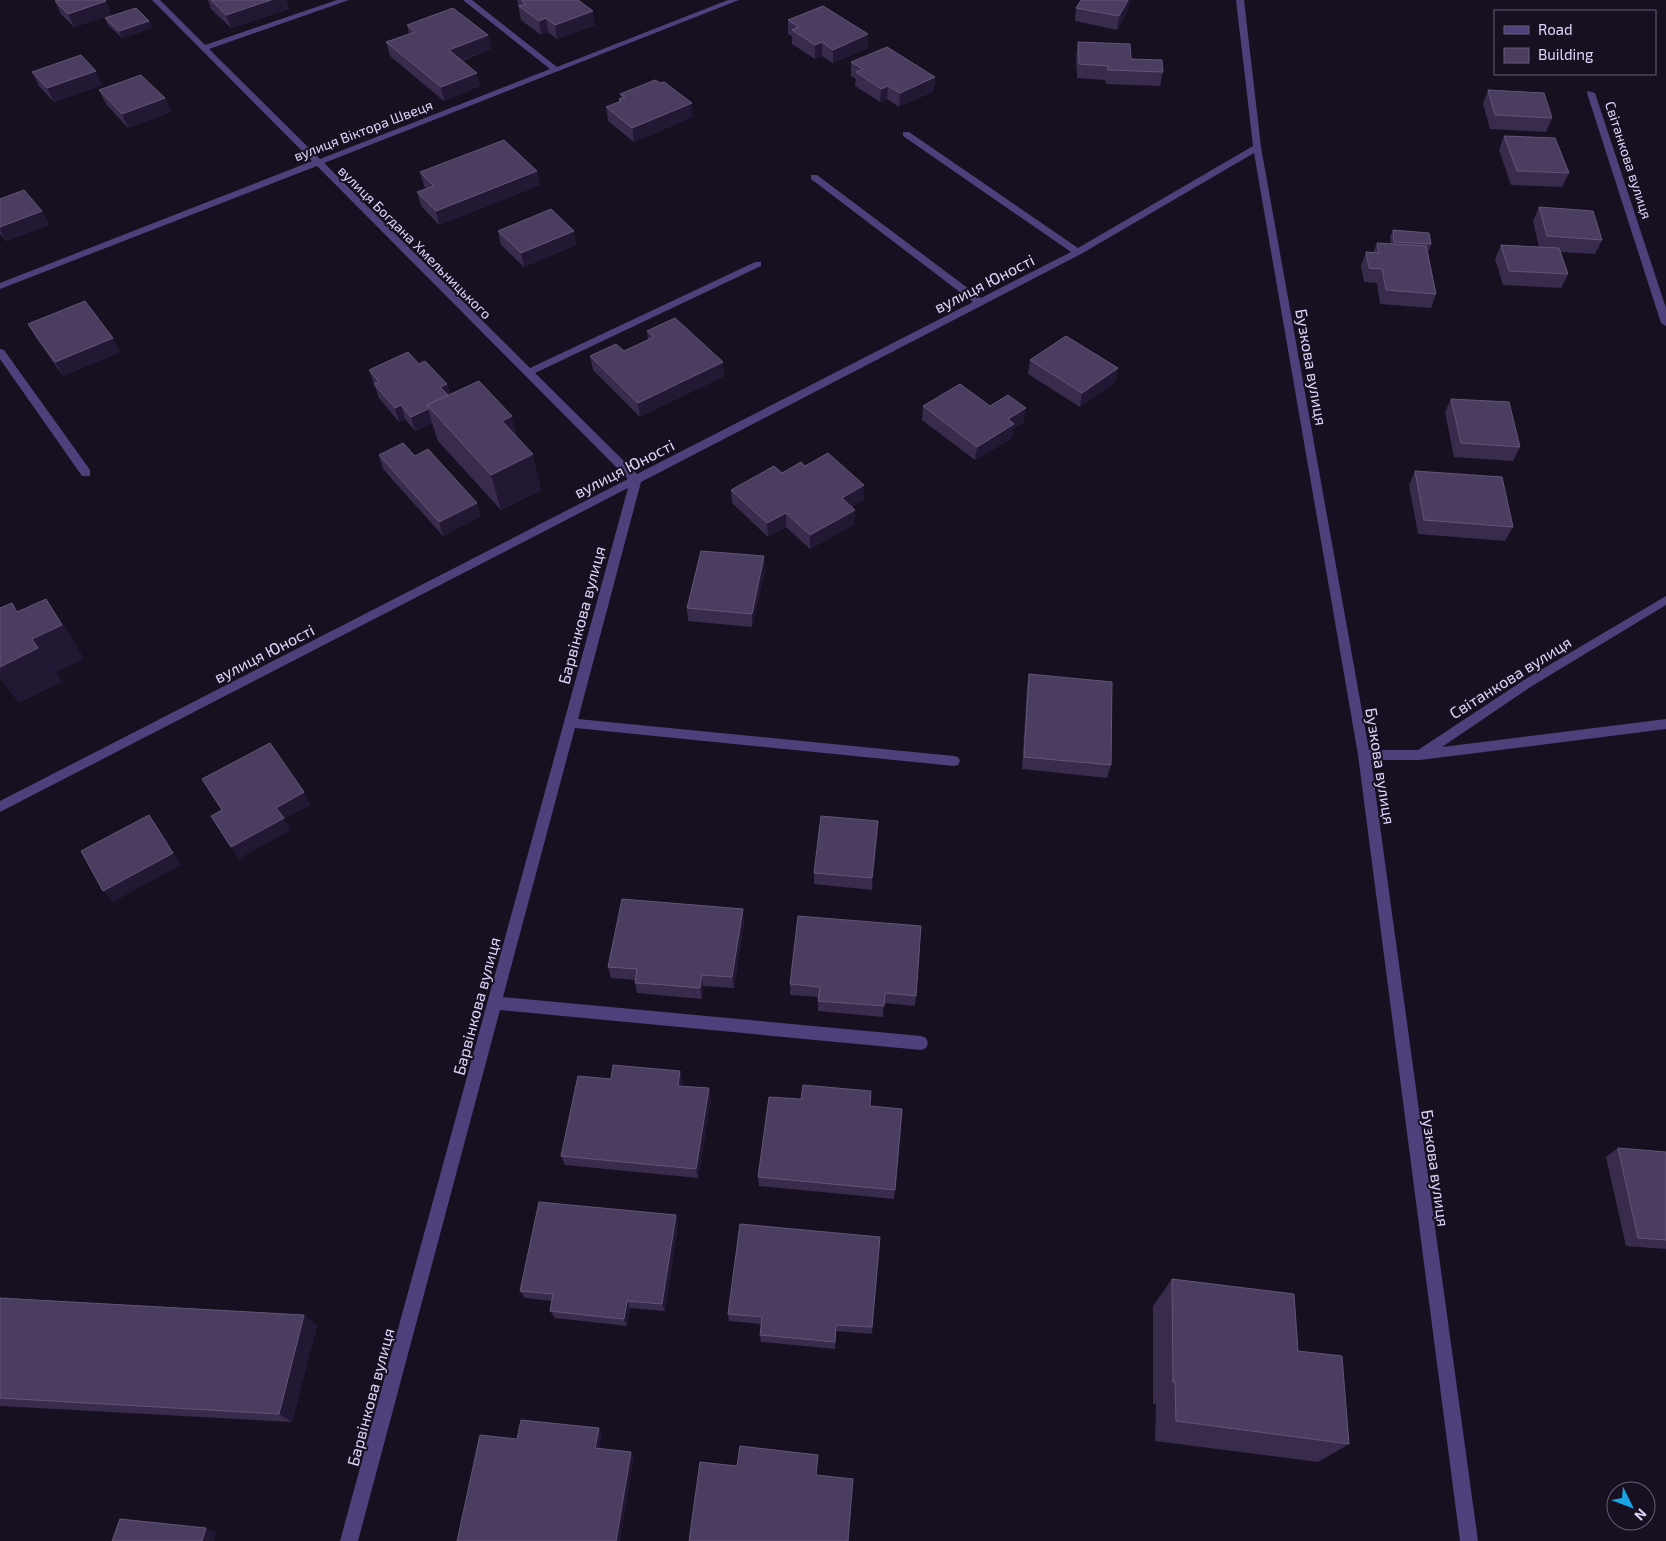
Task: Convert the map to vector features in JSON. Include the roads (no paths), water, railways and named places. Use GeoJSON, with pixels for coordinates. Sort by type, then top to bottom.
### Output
{"type":"FeatureCollection","features":[{"type":"Feature","properties":{"kind":"street","name":"вулиця Богдана Хмельницького"},"geometry":{"type":"LineString","coordinates":[[156,0],[316,163],[636,480]]}},
{"type":"Feature","properties":{"kind":"street"},"geometry":{"type":"LineString","coordinates":[[203,48],[345,0]]}},
{"type":"Feature","properties":{"kind":"street"},"geometry":{"type":"LineString","coordinates":[[467,0],[556,70]]}},
{"type":"Feature","properties":{"kind":"street","name":"вулиця Віктора Швеця"},"geometry":{"type":"LineString","coordinates":[[0,286],[735,0]]}},
{"type":"Feature","properties":{"kind":"street","name":"Бузкова вулиця"},"geometry":{"type":"LineString","coordinates":[[1240,0],[1257,147],[1364,755],[1469,1541]]}},
{"type":"Feature","properties":{"kind":"street","name":"Світанкова вулиця"},"geometry":{"type":"LineString","coordinates":[[1591,93],[1666,323]]}},
{"type":"Feature","properties":{"kind":"street"},"geometry":{"type":"LineString","coordinates":[[906,134],[1078,252]]}},
{"type":"Feature","properties":{"kind":"street","name":"вулиця Юності"},"geometry":{"type":"LineString","coordinates":[[0,807],[981,303],[1078,252],[1257,147]]}},
{"type":"Feature","properties":{"kind":"street"},"geometry":{"type":"LineString","coordinates":[[814,177],[981,303]]}},
{"type":"Feature","properties":{"kind":"street"},"geometry":{"type":"LineString","coordinates":[[528,373],[758,264]]}},
{"type":"Feature","properties":{"kind":"street"},"geometry":{"type":"LineString","coordinates":[[0,352],[86,473]]}},
{"type":"Feature","properties":{"kind":"street","name":"Барвінкова вулиця"},"geometry":{"type":"LineString","coordinates":[[349,1541],[636,480]]}},
{"type":"Feature","properties":{"kind":"street","name":"Світанкова вулиця"},"geometry":{"type":"LineString","coordinates":[[1420,755],[1528,683],[1666,600]]}},
{"type":"Feature","properties":{"kind":"street"},"geometry":{"type":"LineString","coordinates":[[571,722],[954,761]]}},
{"type":"Feature","properties":{"kind":"street"},"geometry":{"type":"LineString","coordinates":[[1364,755],[1420,755],[1666,724]]}},
{"type":"Feature","properties":{"kind":"street"},"geometry":{"type":"LineString","coordinates":[[495,1003],[921,1043]]}}]}
